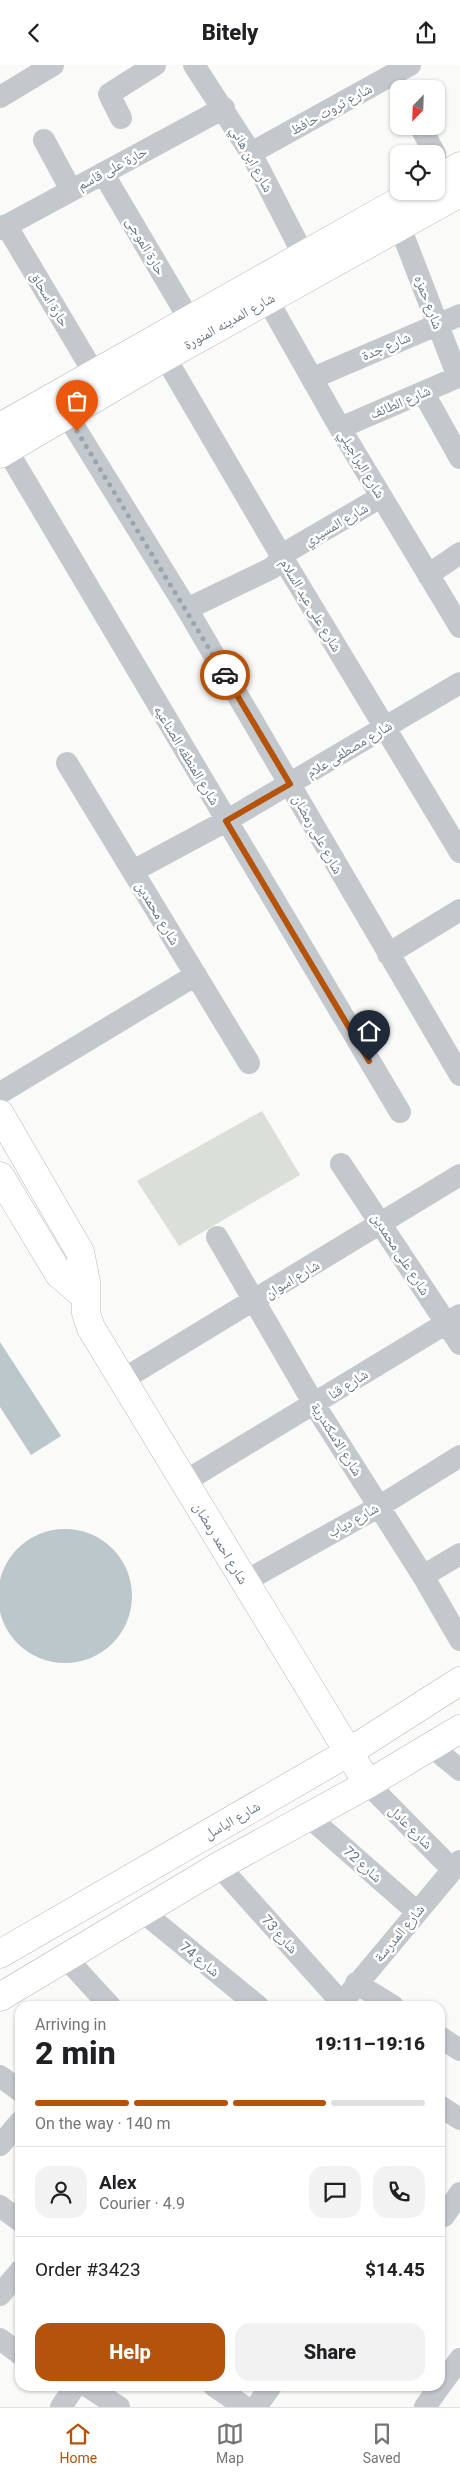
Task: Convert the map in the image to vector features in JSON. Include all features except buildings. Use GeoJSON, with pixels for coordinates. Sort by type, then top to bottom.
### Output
{"type":"FeatureCollection","features":[{"type":"Feature","properties":{"kind":"main road","name":"شارع المدينه المنورة"},"geometry":{"type":"LineString","coordinates":[[2,444],[67,415],[165,357],[400,227],[446,171]]}},
{"type":"Feature","properties":{"kind":"main road","name":"شارع المدينه المنورة"},"geometry":{"type":"LineString","coordinates":[[2,444],[94,373],[401,200]]}},
{"type":"Feature","properties":{"kind":"main road","name":"شارع احمد رمضان"},"geometry":{"type":"LineString","coordinates":[[0,1114],[80,1252],[86,1282],[86,1313],[91,1328],[368,1784]]}},
{"type":"Feature","properties":{"kind":"main road"},"geometry":{"type":"LineString","coordinates":[[0,1176],[59,1274],[86,1297]]}},
{"type":"Feature","properties":{"kind":"main road","name":"شارع الباسل"},"geometry":{"type":"LineString","coordinates":[[0,1954],[349,1752],[460,1681]]}},
{"type":"Feature","properties":{"kind":"main road"},"geometry":{"type":"LineString","coordinates":[[0,1997],[219,1866],[368,1784],[460,1729]]}},
{"type":"Feature","properties":{"kind":"street"},"geometry":{"type":"LineString","coordinates":[[0,97],[53,65]]}},
{"type":"Feature","properties":{"kind":"street"},"geometry":{"type":"LineString","coordinates":[[121,118],[109,94],[155,65]]}},
{"type":"Feature","properties":{"kind":"street","name":"شارع ابن هاني"},"geometry":{"type":"LineString","coordinates":[[196,66],[251,153],[304,256]]}},
{"type":"Feature","properties":{"kind":"street","name":"شارع ثروت حافظ"},"geometry":{"type":"LineString","coordinates":[[251,153],[398,73]]}},
{"type":"Feature","properties":{"kind":"street","name":"حارة على قاسم"},"geometry":{"type":"LineString","coordinates":[[3,227],[224,108]]}},
{"type":"Feature","properties":{"kind":"street"},"geometry":{"type":"LineString","coordinates":[[425,135],[446,171]]}},
{"type":"Feature","properties":{"kind":"street"},"geometry":{"type":"LineString","coordinates":[[44,140],[71,190]]}},
{"type":"Feature","properties":{"kind":"street","name":"حارة الموجى"},"geometry":{"type":"LineString","coordinates":[[103,173],[189,319]]}},
{"type":"Feature","properties":{"kind":"street","name":"حارة اسحاق"},"geometry":{"type":"LineString","coordinates":[[3,227],[94,373]]}},
{"type":"Feature","properties":{"kind":"street","name":"شارع حمزه"},"geometry":{"type":"LineString","coordinates":[[400,227],[459,376]]}},
{"type":"Feature","properties":{"kind":"street","name":"شارع البراجيلي"},"geometry":{"type":"LineString","coordinates":[[268,299],[340,428],[460,627]]}},
{"type":"Feature","properties":{"kind":"street","name":"شارع جدة"},"geometry":{"type":"LineString","coordinates":[[313,378],[460,315]]}},
{"type":"Feature","properties":{"kind":"street","name":"شارع على عبد السلام"},"geometry":{"type":"LineString","coordinates":[[165,357],[282,557],[460,852]]}},
{"type":"Feature","properties":{"kind":"street","name":"شارع الطائف"},"geometry":{"type":"LineString","coordinates":[[340,428],[459,376]]}},
{"type":"Feature","properties":{"kind":"street"},"geometry":{"type":"LineString","coordinates":[[423,392],[460,458]]}},
{"type":"Feature","properties":{"kind":"street","name":"شارع على رمضان"},"geometry":{"type":"LineString","coordinates":[[67,415],[187,609],[460,1075]]}},
{"type":"Feature","properties":{"kind":"street","name":"شارع المنطقه الصناعيه"},"geometry":{"type":"LineString","coordinates":[[2,444],[400,1112]]}},
{"type":"Feature","properties":{"kind":"street","name":"شارع المسيري"},"geometry":{"type":"LineString","coordinates":[[187,609],[272,568],[282,557],[382,497]]}},
{"type":"Feature","properties":{"kind":"street"},"geometry":{"type":"LineString","coordinates":[[428,575],[460,553]]}},
{"type":"Feature","properties":{"kind":"street","name":"شارع مصطفى علام"},"geometry":{"type":"LineString","coordinates":[[133,871],[226,821],[460,683]]}},
{"type":"Feature","properties":{"kind":"street","name":"شارع محمدين"},"geometry":{"type":"LineString","coordinates":[[67,763],[249,1063]]}},
{"type":"Feature","properties":{"kind":"street"},"geometry":{"type":"LineString","coordinates":[[388,954],[460,910]]}},
{"type":"Feature","properties":{"kind":"street"},"geometry":{"type":"LineString","coordinates":[[0,1093],[196,975]]}},
{"type":"Feature","properties":{"kind":"street","name":"شارع على محمدين"},"geometry":{"type":"LineString","coordinates":[[341,1164],[381,1225],[453,1319],[460,1344]]}},
{"type":"Feature","properties":{"kind":"street","name":"شارع اسوان"},"geometry":{"type":"LineString","coordinates":[[122,1380],[381,1225],[460,1175]]}},
{"type":"Feature","properties":{"kind":"street","name":"شارع الاسكندرية"},"geometry":{"type":"LineString","coordinates":[[216,1237],[314,1404],[380,1506],[460,1640]]}},
{"type":"Feature","properties":{"kind":"street","name":"شارع قنا"},"geometry":{"type":"LineString","coordinates":[[184,1482],[453,1319]]}},
{"type":"Feature","properties":{"kind":"street","name":"شارع دياب"},"geometry":{"type":"LineString","coordinates":[[244,1581],[380,1506],[460,1456]]}},
{"type":"Feature","properties":{"kind":"street"},"geometry":{"type":"LineString","coordinates":[[423,1576],[460,1555]]}},
{"type":"Feature","properties":{"kind":"street"},"geometry":{"type":"LineString","coordinates":[[432,1747],[460,1770]]}},
{"type":"Feature","properties":{"kind":"street","name":"شارع عادل"},"geometry":{"type":"LineString","coordinates":[[368,1784],[455,1874]]}},
{"type":"Feature","properties":{"kind":"street","name":"شارع 72"},"geometry":{"type":"LineString","coordinates":[[309,1817],[417,1912]]}},
{"type":"Feature","properties":{"kind":"street","name":"شارع 73"},"geometry":{"type":"LineString","coordinates":[[219,1866],[337,2001]]}},
{"type":"Feature","properties":{"kind":"street","name":"شارع المدرسة"},"geometry":{"type":"LineString","coordinates":[[342,2001],[417,1912],[455,1874]]}},
{"type":"Feature","properties":{"kind":"street","name":"شارع 74"},"geometry":{"type":"LineString","coordinates":[[143,1912],[246,2001]]}},
{"type":"Feature","properties":{"kind":"street"},"geometry":{"type":"LineString","coordinates":[[66,1958],[105,2001]]}},
{"type":"Feature","properties":{"kind":"street"},"geometry":{"type":"LineString","coordinates":[[356,1983],[385,2001]]}},
{"type":"Feature","properties":{"kind":"street"},"geometry":{"type":"LineString","coordinates":[[0,2076],[15,2087]]}},
{"type":"Feature","properties":{"kind":"street"},"geometry":{"type":"LineString","coordinates":[[445,2108],[460,2119]]}},
{"type":"Feature","properties":{"kind":"street"},"geometry":{"type":"LineString","coordinates":[[0,2145],[15,2128]]}},
{"type":"Feature","properties":{"kind":"street"},"geometry":{"type":"LineString","coordinates":[[448,2218],[460,2193]]}},
{"type":"Feature","properties":{"kind":"street"},"geometry":{"type":"LineString","coordinates":[[0,2206],[15,2217]]}},
{"type":"Feature","properties":{"kind":"street"},"geometry":{"type":"LineString","coordinates":[[0,2295],[15,2277]]}},
{"type":"Feature","properties":{"kind":"street"},"geometry":{"type":"LineString","coordinates":[[446,2386],[460,2359]]}},
{"type":"Feature","properties":{"kind":"street"},"geometry":{"type":"LineString","coordinates":[[221,2391],[245,2407]]}},
{"type":"Feature","properties":{"kind":"street"},"geometry":{"type":"LineString","coordinates":[[256,2407],[267,2391]]}},
{"type":"Feature","properties":{"kind":"street"},"geometry":{"type":"LineString","coordinates":[[425,2407],[441,2391]]}},
{"type":"Feature","properties":{"kind":"street"},"geometry":{"type":"LineString","coordinates":[[71,2392],[119,2407]]}},
{"type":"Feature","properties":{"kind":"shaded area"},"geometry":{"type":"Polygon","coordinates":[[[262,1111],[300,1175],[179,1246],[137,1181],[262,1111]]]}},
{"type":"Feature","properties":{"kind":"shaded area"},"geometry":{"type":"Polygon","coordinates":[[[0,1342],[61,1436],[31,1455],[0,1407],[0,1342]]]}},
{"type":"Feature","properties":{"kind":"shaded area"},"geometry":{"type":"Polygon","coordinates":[[[52,1530],[78,1530],[102,1540],[121,1559],[131,1583],[131,1609],[121,1633],[102,1652],[78,1662],[52,1662],[28,1652],[9,1633],[-1,1609],[-1,1583],[9,1559],[28,1540],[52,1530]]]}},
{"type":"Feature","properties":{"kind":"way so far"},"geometry":{"type":"LineString","coordinates":[[77,431],[187,609],[225,675]]}},
{"type":"Feature","properties":{"kind":"route"},"geometry":{"type":"LineString","coordinates":[[225,675],[290,784],[226,821],[369,1061]]}}]}
